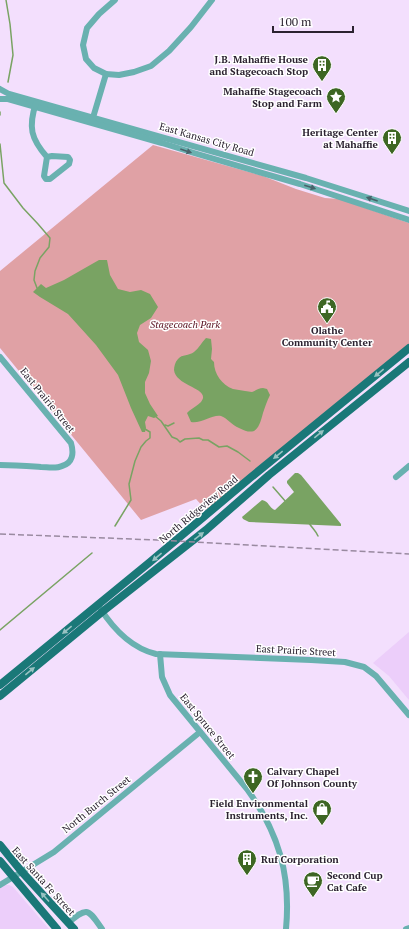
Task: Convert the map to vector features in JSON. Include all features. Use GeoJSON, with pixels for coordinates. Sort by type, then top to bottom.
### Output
{"type":"FeatureCollection","features":[{"type":"Feature","properties":{"kind":"main road","name":"North Ridgeview Road"},"geometry":{"type":"LineString","coordinates":[[0,696],[250,478],[409,348]]}},
{"type":"Feature","properties":{"kind":"main road","name":"North Ridgeview Road"},"geometry":{"type":"LineString","coordinates":[[0,685],[206,530],[269,474],[409,362]]}},
{"type":"Feature","properties":{"kind":"main road","name":"East Santa Fe Street"},"geometry":{"type":"LineString","coordinates":[[0,845],[22,872],[71,926]]}},
{"type":"Feature","properties":{"kind":"main road","name":"East Santa Fe Street"},"geometry":{"type":"LineString","coordinates":[[0,861],[56,929]]}},
{"type":"Feature","properties":{"kind":"main road"},"geometry":{"type":"LineString","coordinates":[[36,905],[46,909],[60,922],[71,926]]}},
{"type":"Feature","properties":{"kind":"street"},"geometry":{"type":"LineString","coordinates":[[115,0],[99,14],[87,28],[83,45],[86,59],[94,68],[106,74],[119,75],[151,66],[169,52],[212,0]]}},
{"type":"Feature","properties":{"kind":"street"},"geometry":{"type":"LineString","coordinates":[[92,120],[106,74]]}},
{"type":"Feature","properties":{"kind":"street","name":"East Kansas City Road"},"geometry":{"type":"LineString","coordinates":[[0,89],[36,104],[306,178],[409,211]]}},
{"type":"Feature","properties":{"kind":"street","name":"East Kansas City Road"},"geometry":{"type":"LineString","coordinates":[[0,99],[36,104]]}},
{"type":"Feature","properties":{"kind":"street"},"geometry":{"type":"LineString","coordinates":[[36,104],[32,120],[33,134],[37,144],[47,157],[44,176],[46,179],[50,179],[63,169],[69,164],[70,160],[68,157],[47,157]]}},
{"type":"Feature","properties":{"kind":"street","name":"East Kansas City Road"},"geometry":{"type":"LineString","coordinates":[[92,120],[194,153],[307,186],[409,220]]}},
{"type":"Feature","properties":{"kind":"street","name":"East Prairie Street"},"geometry":{"type":"LineString","coordinates":[[0,357],[71,443],[73,449],[72,458],[62,467],[0,465]]}},
{"type":"Feature","properties":{"kind":"street"},"geometry":{"type":"LineString","coordinates":[[396,476],[409,466]]}},
{"type":"Feature","properties":{"kind":"street"},"geometry":{"type":"LineString","coordinates":[[100,609],[114,628],[124,638],[141,650],[160,654]]}},
{"type":"Feature","properties":{"kind":"street","name":"East Prairie Street"},"geometry":{"type":"LineString","coordinates":[[160,654],[344,662],[364,668],[376,676],[409,715]]}},
{"type":"Feature","properties":{"kind":"street","name":"East Spruce Street"},"geometry":{"type":"LineString","coordinates":[[160,654],[162,678],[166,689],[258,804],[270,825],[283,865],[288,907],[286,929]]}},
{"type":"Feature","properties":{"kind":"street","name":"North Burch Street"},"geometry":{"type":"LineString","coordinates":[[0,885],[54,852],[200,732]]}},
{"type":"Feature","properties":{"kind":"street"},"geometry":{"type":"LineString","coordinates":[[71,926],[79,914],[86,911],[90,913],[102,929]]}},
{"type":"Feature","properties":{"kind":"shaded area"},"geometry":{"type":"Polygon","coordinates":[[[99,260],[107,260],[110,275],[118,289],[130,292],[141,290],[150,294],[158,307],[151,318],[140,325],[137,333],[139,342],[148,350],[151,361],[149,373],[145,382],[145,393],[158,416],[154,418],[148,416],[145,422],[145,432],[142,432],[118,375],[96,345],[68,314],[33,292],[41,284],[46,288],[64,280],[99,260]]]}},
{"type":"Feature","properties":{"kind":"shaded area"},"geometry":{"type":"Polygon","coordinates":[[[206,338],[211,339],[211,359],[214,362],[217,375],[225,385],[233,389],[251,392],[262,388],[267,389],[270,395],[256,430],[249,432],[245,431],[221,416],[214,416],[199,422],[191,422],[187,413],[201,402],[203,397],[202,393],[186,384],[176,376],[174,367],[180,357],[194,352],[206,338]]]}},
{"type":"Feature","properties":{"kind":"shaded area"},"geometry":{"type":"Polygon","coordinates":[[[295,473],[301,475],[341,524],[341,526],[249,522],[243,519],[242,517],[262,500],[275,510],[294,492],[287,481],[295,473]]]}},
{"type":"Feature","properties":{"kind":"shaded area"},"geometry":{"type":"Polygon","coordinates":[[[409,632],[409,700],[389,676],[373,663],[409,632]]]}},
{"type":"Feature","properties":{"kind":"shaded area"},"geometry":{"type":"Polygon","coordinates":[[[4,885],[13,887],[49,929],[0,929],[0,888],[4,885]]]}},
{"type":"Feature","properties":{"kind":"green space","name":"Stagecoach Park"},"geometry":{"type":"Polygon","coordinates":[[[153,145],[263,176],[296,189],[325,198],[339,199],[409,223],[409,345],[207,511],[196,499],[141,520],[0,348],[0,271],[153,145]]]}},
{"type":"Feature","properties":{"kind":"waterway"},"geometry":{"type":"LineString","coordinates":[[6,0],[13,55],[8,82]]}},
{"type":"Feature","properties":{"kind":"waterway"},"geometry":{"type":"LineString","coordinates":[[0,144],[4,183],[23,208],[50,238],[49,247],[40,258],[35,271],[34,280],[37,288]]}},
{"type":"Feature","properties":{"kind":"waterway"},"geometry":{"type":"LineString","coordinates":[[155,416],[161,421],[172,437],[180,442],[185,439],[199,438],[208,440],[219,447],[227,446],[250,461]]}},
{"type":"Feature","properties":{"kind":"waterway"},"geometry":{"type":"LineString","coordinates":[[165,425],[168,426],[174,423]]}},
{"type":"Feature","properties":{"kind":"waterway"},"geometry":{"type":"LineString","coordinates":[[115,526],[131,500],[129,484],[135,461],[141,447],[150,438],[150,432],[145,429]]}},
{"type":"Feature","properties":{"kind":"waterway"},"geometry":{"type":"LineString","coordinates":[[273,487],[286,502]]}},
{"type":"Feature","properties":{"kind":"waterway"},"geometry":{"type":"LineString","coordinates":[[309,523],[318,536]]}},
{"type":"Feature","properties":{"kind":"waterway"},"geometry":{"type":"LineString","coordinates":[[0,630],[92,553]]}},
{"type":"Feature","properties":{"kind":"railway"},"geometry":{"type":"LineString","coordinates":[[0,534],[157,540],[409,554]]}},
{"type":"Feature","properties":{"kind":"place","name":"J.B. Mahaffie House and Stagecoach Stop"},"geometry":{"type":"Point","coordinates":[322,82]}},
{"type":"Feature","properties":{"kind":"place","name":"Mahaffie Stagecoach Stop and Farm"},"geometry":{"type":"Point","coordinates":[336,114]}},
{"type":"Feature","properties":{"kind":"place","name":"Heritage Center at Mahaffie"},"geometry":{"type":"Point","coordinates":[392,155]}},
{"type":"Feature","properties":{"kind":"place","name":"Olathe Community Center"},"geometry":{"type":"Point","coordinates":[327,324]}},
{"type":"Feature","properties":{"kind":"place","name":"Calvary Chapel Of Johnson County"},"geometry":{"type":"Point","coordinates":[253,794]}},
{"type":"Feature","properties":{"kind":"place","name":"Field Environmental Instruments, Inc."},"geometry":{"type":"Point","coordinates":[322,826]}},
{"type":"Feature","properties":{"kind":"place","name":"Ruf Corporation"},"geometry":{"type":"Point","coordinates":[247,876]}},
{"type":"Feature","properties":{"kind":"place","name":"Second Cup Cat Cafe"},"geometry":{"type":"Point","coordinates":[313,898]}}]}
